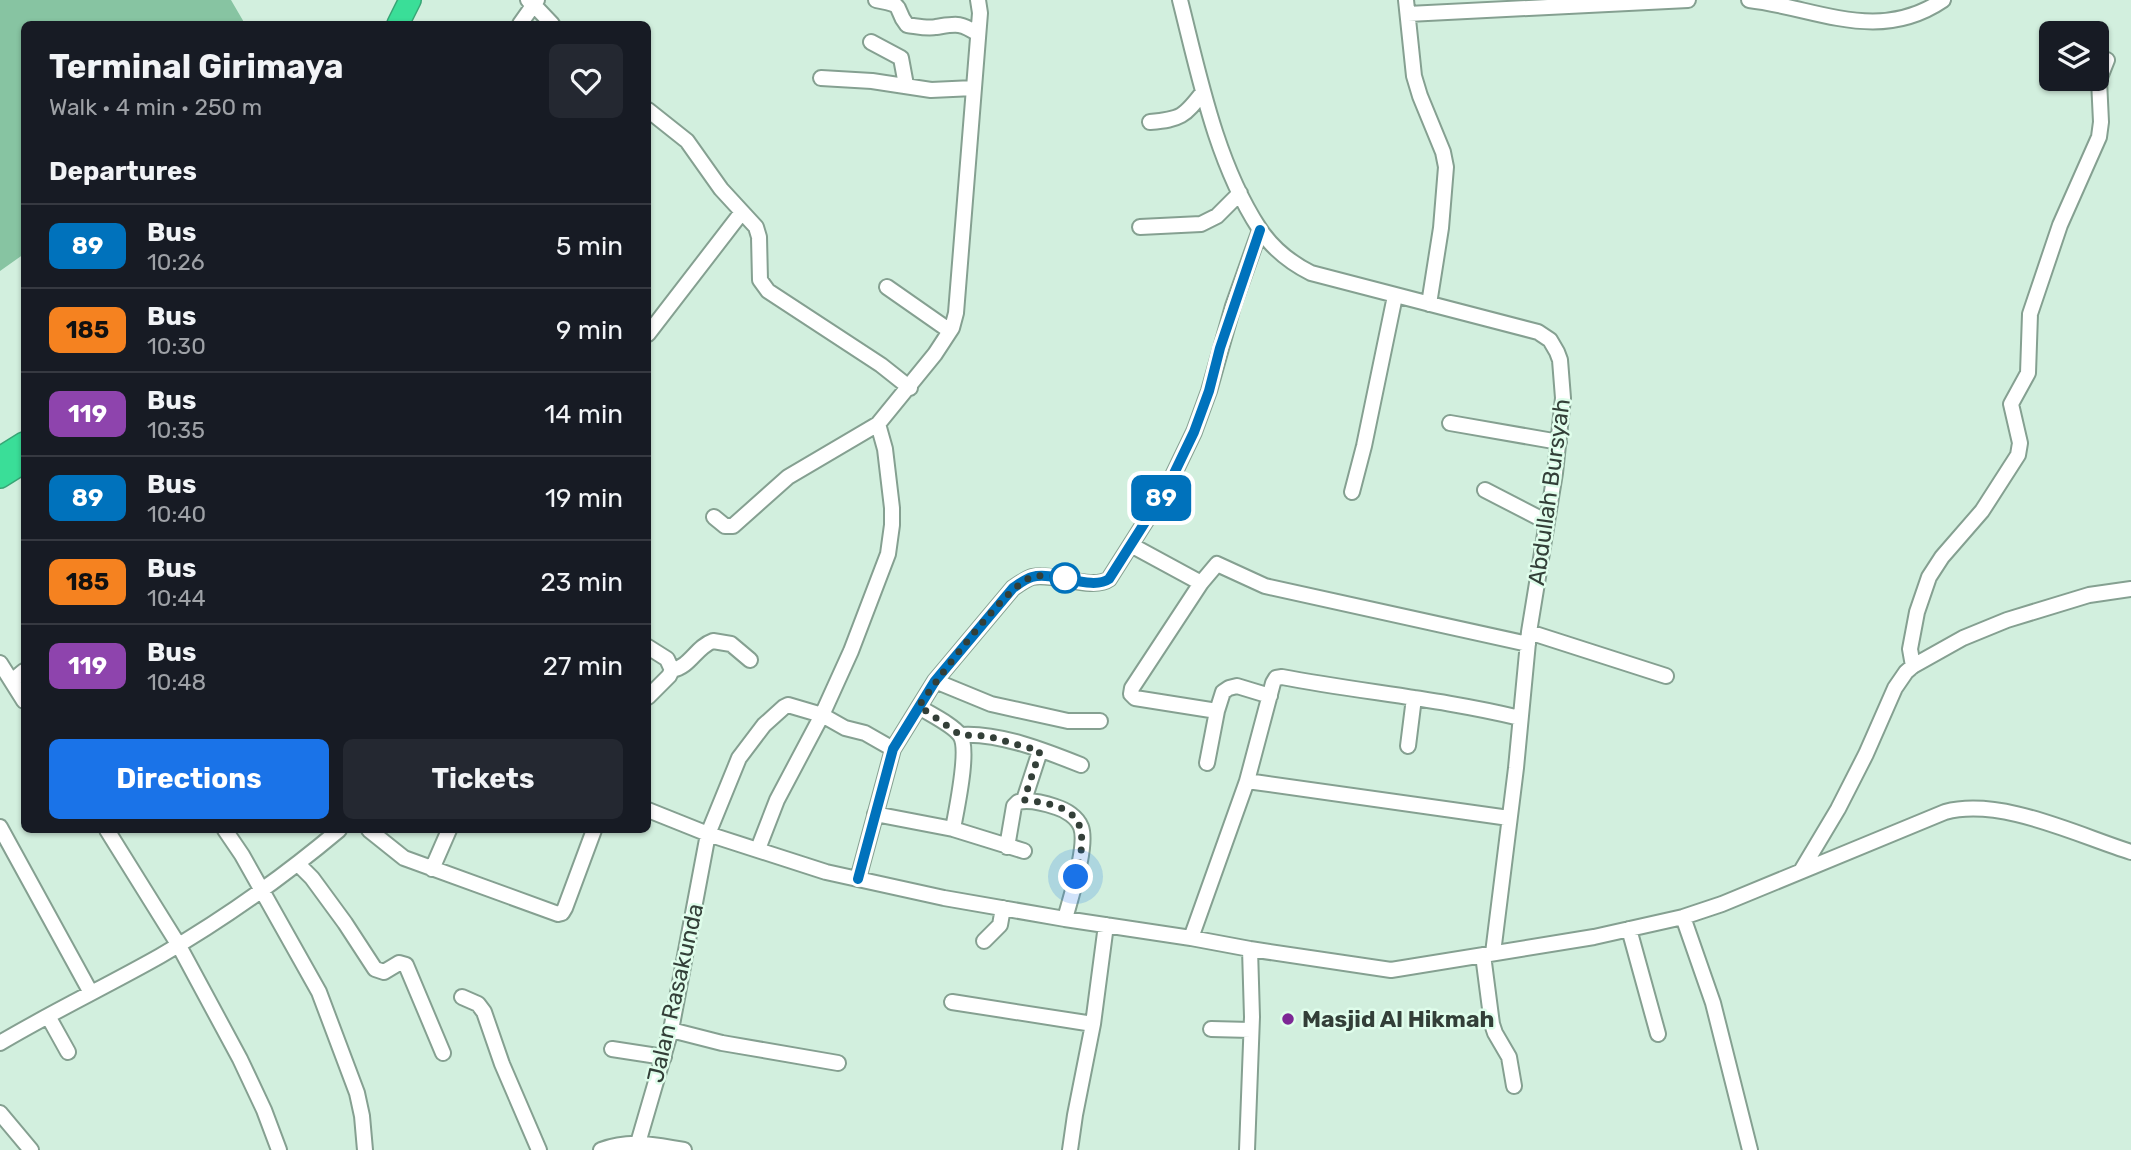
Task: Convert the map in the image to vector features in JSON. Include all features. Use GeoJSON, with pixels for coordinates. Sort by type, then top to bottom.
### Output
{"type":"FeatureCollection","features":[{"type":"Feature","properties":{"kind":"highway"},"geometry":{"type":"LineString","coordinates":[[400,21],[410,0]]}},
{"type":"Feature","properties":{"kind":"highway"},"geometry":{"type":"LineString","coordinates":[[414,21],[425,0]]}},
{"type":"Feature","properties":{"kind":"highway"},"geometry":{"type":"LineString","coordinates":[[0,458],[21,445]]}},
{"type":"Feature","properties":{"kind":"highway"},"geometry":{"type":"LineString","coordinates":[[0,477],[21,464]]}},
{"type":"Feature","properties":{"kind":"street"},"geometry":{"type":"LineString","coordinates":[[876,0],[896,4],[907,25],[932,28],[957,24],[978,34]]}},
{"type":"Feature","properties":{"kind":"street"},"geometry":{"type":"LineString","coordinates":[[715,517],[725,526],[733,526],[788,477],[878,424],[910,388],[950,331],[956,313],[978,34],[978,0]]}},
{"type":"Feature","properties":{"kind":"street","name":"Abdullah Bursyah"},"geometry":{"type":"LineString","coordinates":[[1180,0],[1203,92],[1240,193],[1260,230],[1287,259],[1311,273],[1538,332],[1550,340],[1560,360],[1563,398],[1559,442],[1528,638],[1509,818],[1488,954],[1492,1024],[1509,1057],[1514,1086]]}},
{"type":"Feature","properties":{"kind":"street"},"geometry":{"type":"LineString","coordinates":[[1429,304],[1441,228],[1446,167],[1415,76],[1407,7],[1688,0]]}},
{"type":"Feature","properties":{"kind":"street"},"geometry":{"type":"LineString","coordinates":[[1749,0],[1858,22],[1906,18],[1943,0]]}},
{"type":"Feature","properties":{"kind":"street"},"geometry":{"type":"LineString","coordinates":[[522,21],[533,1],[550,21]]}},
{"type":"Feature","properties":{"kind":"street"},"geometry":{"type":"LineString","coordinates":[[871,42],[901,58],[906,85]]}},
{"type":"Feature","properties":{"kind":"street"},"geometry":{"type":"LineString","coordinates":[[821,78],[853,79],[942,91],[974,88]]}},
{"type":"Feature","properties":{"kind":"street"},"geometry":{"type":"LineString","coordinates":[[1913,666],[1910,649],[1917,612],[1929,578],[1942,557],[1982,511],[2020,450],[2011,404],[2028,373],[2030,314],[2060,225],[2099,137],[2100,91]]}},
{"type":"Feature","properties":{"kind":"street"},"geometry":{"type":"LineString","coordinates":[[1150,122],[1184,115],[1203,92]]}},
{"type":"Feature","properties":{"kind":"street"},"geometry":{"type":"LineString","coordinates":[[651,112],[687,141],[710,176],[754,224],[758,231],[759,275],[762,285],[881,365],[910,388]]}},
{"type":"Feature","properties":{"kind":"street"},"geometry":{"type":"LineString","coordinates":[[1140,227],[1201,224],[1217,216],[1240,193]]}},
{"type":"Feature","properties":{"kind":"street"},"geometry":{"type":"LineString","coordinates":[[651,330],[742,212]]}},
{"type":"Feature","properties":{"kind":"street"},"geometry":{"type":"LineString","coordinates":[[858,879],[893,749],[935,681],[1013,588],[1033,577],[1104,582],[1114,573],[1168,486],[1194,432],[1209,391],[1230,317],[1260,230]]}},
{"type":"Feature","properties":{"kind":"street"},"geometry":{"type":"LineString","coordinates":[[887,287],[950,331]]}},
{"type":"Feature","properties":{"kind":"street"},"geometry":{"type":"LineString","coordinates":[[1352,492],[1395,296]]}},
{"type":"Feature","properties":{"kind":"street"},"geometry":{"type":"LineString","coordinates":[[1450,423],[1559,442]]}},
{"type":"Feature","properties":{"kind":"street"},"geometry":{"type":"LineString","coordinates":[[758,849],[776,800],[822,715],[879,578],[890,541],[892,508],[885,449],[878,424]]}},
{"type":"Feature","properties":{"kind":"street"},"geometry":{"type":"LineString","coordinates":[[1485,490],[1547,522]]}},
{"type":"Feature","properties":{"kind":"street"},"geometry":{"type":"LineString","coordinates":[[1131,545],[1201,583]]}},
{"type":"Feature","properties":{"kind":"street"},"geometry":{"type":"LineString","coordinates":[[1217,711],[1135,698],[1131,694],[1132,688],[1201,583],[1217,564],[1265,586],[1528,638],[1665,676]]}},
{"type":"Feature","properties":{"kind":"street"},"geometry":{"type":"LineString","coordinates":[[1801,872],[1861,765],[1895,688],[1906,672],[1963,638],[2007,620],[2088,595],[2131,589]]}},
{"type":"Feature","properties":{"kind":"street"},"geometry":{"type":"LineString","coordinates":[[671,670],[682,668],[700,648],[717,640],[737,648],[751,660]]}},
{"type":"Feature","properties":{"kind":"street"},"geometry":{"type":"LineString","coordinates":[[651,649],[667,659],[671,670],[669,676],[651,693]]}},
{"type":"Feature","properties":{"kind":"street"},"geometry":{"type":"LineString","coordinates":[[0,663],[21,696]]}},
{"type":"Feature","properties":{"kind":"street"},"geometry":{"type":"LineString","coordinates":[[12,681],[21,674]]}},
{"type":"Feature","properties":{"kind":"street"},"geometry":{"type":"LineString","coordinates":[[1191,938],[1247,782],[1275,680],[1282,677],[1485,709],[1520,718]]}},
{"type":"Feature","properties":{"kind":"street"},"geometry":{"type":"LineString","coordinates":[[935,681],[990,704],[1068,721],[1100,721]]}},
{"type":"Feature","properties":{"kind":"street"},"geometry":{"type":"LineString","coordinates":[[1207,763],[1223,692],[1237,687],[1270,696]]}},
{"type":"Feature","properties":{"kind":"street"},"geometry":{"type":"LineString","coordinates":[[1408,746],[1414,698]]}},
{"type":"Feature","properties":{"kind":"street","name":"Jalan Rasakunda"},"geometry":{"type":"LineString","coordinates":[[637,1146],[671,1030],[708,834],[739,758],[764,725],[788,705],[822,715]]}},
{"type":"Feature","properties":{"kind":"street"},"geometry":{"type":"LineString","coordinates":[[919,706],[960,735],[964,745],[953,829]]}},
{"type":"Feature","properties":{"kind":"street"},"geometry":{"type":"LineString","coordinates":[[822,715],[845,728],[865,733],[893,749]]}},
{"type":"Feature","properties":{"kind":"street"},"geometry":{"type":"LineString","coordinates":[[960,735],[987,736],[1081,765]]}},
{"type":"Feature","properties":{"kind":"street"},"geometry":{"type":"LineString","coordinates":[[1024,800],[1040,751]]}},
{"type":"Feature","properties":{"kind":"street"},"geometry":{"type":"LineString","coordinates":[[1247,782],[1509,818]]}},
{"type":"Feature","properties":{"kind":"street"},"geometry":{"type":"LineString","coordinates":[[1007,847],[1014,806],[1018,802],[1024,800],[1061,809],[1075,818],[1083,831],[1081,855],[1065,919]]}},
{"type":"Feature","properties":{"kind":"street"},"geometry":{"type":"LineString","coordinates":[[651,811],[708,834],[813,868],[944,898],[1391,970],[1594,937],[1683,917],[1723,904],[1945,812],[1963,808],[2010,812],[2131,852]]}},
{"type":"Feature","properties":{"kind":"street"},"geometry":{"type":"LineString","coordinates":[[875,814],[953,829],[1024,851]]}},
{"type":"Feature","properties":{"kind":"street"},"geometry":{"type":"LineString","coordinates":[[0,827],[91,993]]}},
{"type":"Feature","properties":{"kind":"street"},"geometry":{"type":"LineString","coordinates":[[109,833],[178,944],[251,1082],[279,1150]]}},
{"type":"Feature","properties":{"kind":"street"},"geometry":{"type":"LineString","coordinates":[[227,833],[319,992],[357,1093],[365,1150]]}},
{"type":"Feature","properties":{"kind":"street"},"geometry":{"type":"LineString","coordinates":[[0,1042],[178,944],[262,891],[336,833]]}},
{"type":"Feature","properties":{"kind":"street"},"geometry":{"type":"LineString","coordinates":[[373,833],[404,858],[560,914],[573,890],[593,833]]}},
{"type":"Feature","properties":{"kind":"street"},"geometry":{"type":"LineString","coordinates":[[432,869],[448,833]]}},
{"type":"Feature","properties":{"kind":"street"},"geometry":{"type":"LineString","coordinates":[[298,864],[312,878],[375,969],[381,972],[400,963],[406,965],[443,1053]]}},
{"type":"Feature","properties":{"kind":"street"},"geometry":{"type":"LineString","coordinates":[[984,942],[1000,925],[1003,908]]}},
{"type":"Feature","properties":{"kind":"street"},"geometry":{"type":"LineString","coordinates":[[1683,917],[1713,1003],[1750,1150]]}},
{"type":"Feature","properties":{"kind":"street"},"geometry":{"type":"LineString","coordinates":[[1070,1150],[1093,1024],[1106,925]]}},
{"type":"Feature","properties":{"kind":"street"},"geometry":{"type":"LineString","coordinates":[[1629,929],[1658,1034]]}},
{"type":"Feature","properties":{"kind":"street"},"geometry":{"type":"LineString","coordinates":[[1247,1150],[1251,1030],[1250,949]]}},
{"type":"Feature","properties":{"kind":"street"},"geometry":{"type":"LineString","coordinates":[[462,997],[478,1004],[484,1012],[502,1064],[539,1150]]}},
{"type":"Feature","properties":{"kind":"street"},"geometry":{"type":"LineString","coordinates":[[952,1002],[1093,1024]]}},
{"type":"Feature","properties":{"kind":"street"},"geometry":{"type":"LineString","coordinates":[[48,1016],[68,1052]]}},
{"type":"Feature","properties":{"kind":"street"},"geometry":{"type":"LineString","coordinates":[[1211,1029],[1251,1030]]}},
{"type":"Feature","properties":{"kind":"street"},"geometry":{"type":"LineString","coordinates":[[671,1030],[838,1063]]}},
{"type":"Feature","properties":{"kind":"street"},"geometry":{"type":"LineString","coordinates":[[612,1049],[664,1057]]}},
{"type":"Feature","properties":{"kind":"street"},"geometry":{"type":"LineString","coordinates":[[0,1113],[31,1150]]}},
{"type":"Feature","properties":{"kind":"street"},"geometry":{"type":"LineString","coordinates":[[601,1150],[611,1146],[684,1150]]}},
{"type":"Feature","properties":{"kind":"green space"},"geometry":{"type":"Polygon","coordinates":[[[0,0],[231,0],[243,21],[21,21],[21,256],[0,271],[0,0]]]}},
{"type":"Feature","properties":{"kind":"bus line","name":"89"},"geometry":{"type":"LineString","coordinates":[[858,879],[893,749],[935,681],[1013,588],[1033,577],[1104,582],[1114,573],[1151,514],[1194,432],[1260,230]]}},
{"type":"Feature","properties":{"kind":"place","name":"Masjid Al Hikmah"},"geometry":{"type":"Point","coordinates":[1288,1019]}},
{"type":"Feature","properties":{"kind":"route"},"geometry":{"type":"LineString","coordinates":[[1065,578],[1033,577],[1013,588],[935,681],[919,706],[960,735],[987,736],[1040,751],[1024,800],[1061,809],[1079,821],[1083,831],[1076,877]]}}]}
